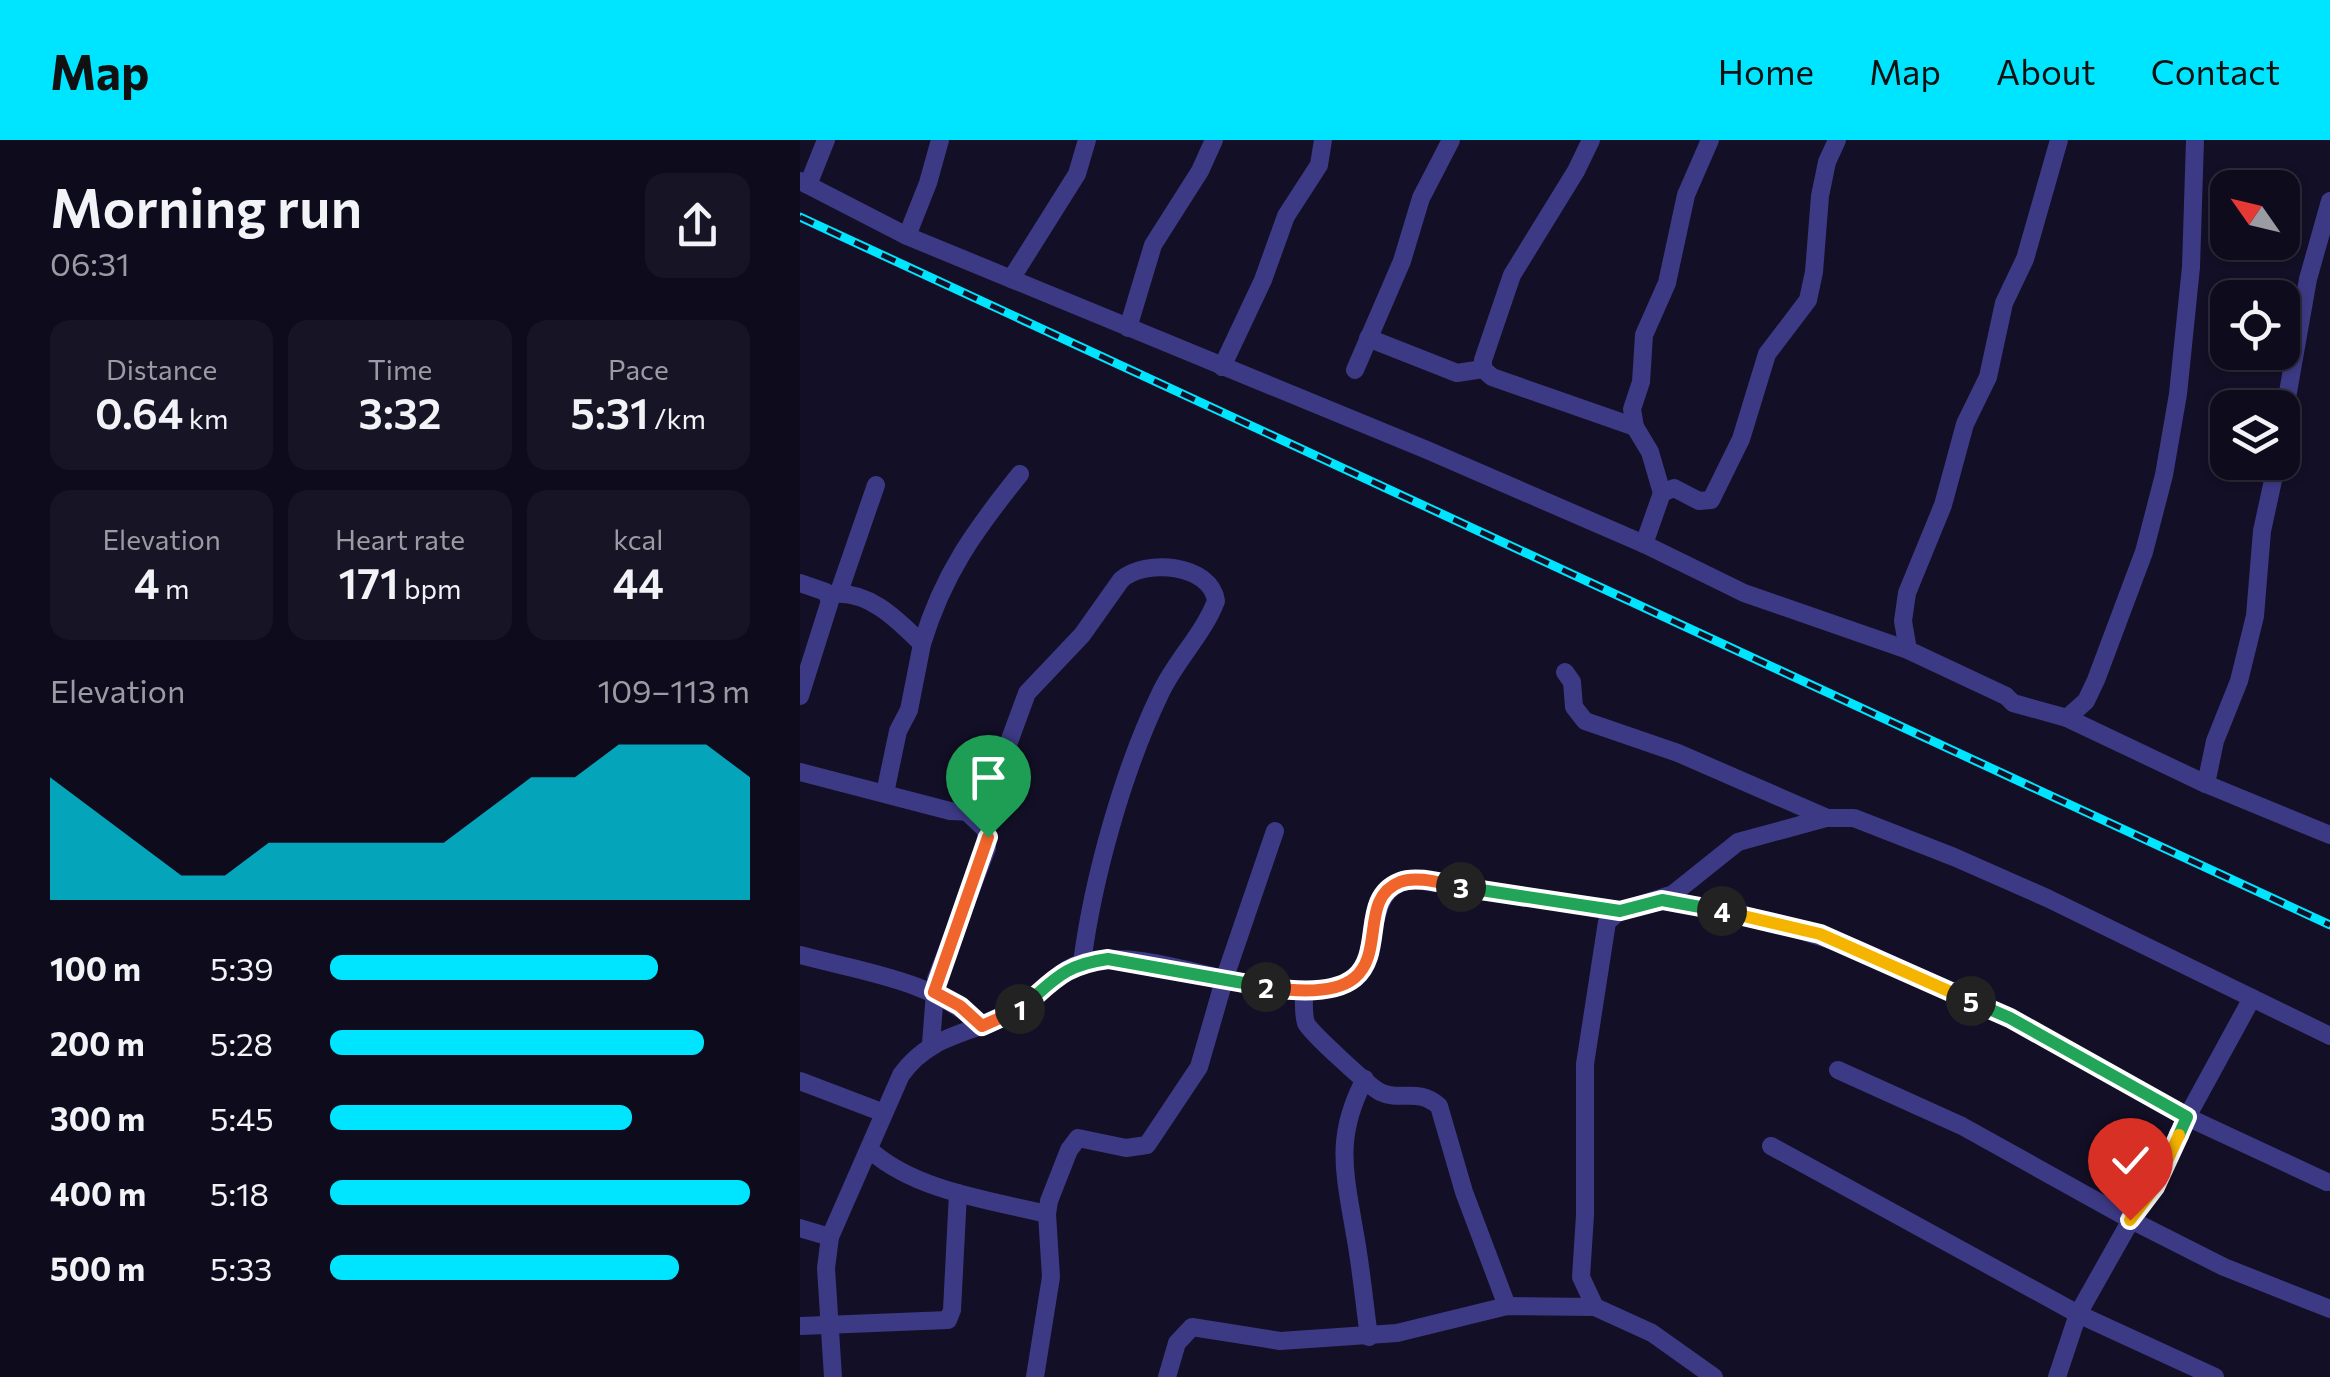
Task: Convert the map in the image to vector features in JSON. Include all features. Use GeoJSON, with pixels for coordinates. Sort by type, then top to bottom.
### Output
{"type":"FeatureCollection","features":[{"type":"Feature","properties":{"kind":"street"},"geometry":{"type":"LineString","coordinates":[[826,140],[804,183],[907,236],[1644,544],[1744,593],[1908,650],[2013,702],[2068,718],[2206,784],[2328,828]]}},
{"type":"Feature","properties":{"kind":"street"},"geometry":{"type":"LineString","coordinates":[[907,236],[940,140]]}},
{"type":"Feature","properties":{"kind":"street"},"geometry":{"type":"LineString","coordinates":[[1011,279],[1077,174],[1087,140]]}},
{"type":"Feature","properties":{"kind":"street"},"geometry":{"type":"LineString","coordinates":[[1128,328],[1153,245],[1200,171],[1214,140]]}},
{"type":"Feature","properties":{"kind":"street"},"geometry":{"type":"LineString","coordinates":[[1222,367],[1263,280],[1286,216],[1319,165],[1322,140]]}},
{"type":"Feature","properties":{"kind":"street"},"geometry":{"type":"LineString","coordinates":[[1354,370],[1402,261],[1420,198],[1452,140]]}},
{"type":"Feature","properties":{"kind":"street"},"geometry":{"type":"LineString","coordinates":[[1483,370],[1512,275],[1576,172],[1590,140]]}},
{"type":"Feature","properties":{"kind":"street"},"geometry":{"type":"LineString","coordinates":[[1644,544],[1662,493],[1650,452],[1634,426],[1632,409],[1641,382],[1644,335],[1667,283],[1686,195],[1710,140]]}},
{"type":"Feature","properties":{"kind":"street"},"geometry":{"type":"LineString","coordinates":[[1662,493],[1674,488],[1706,502],[1716,492],[1742,439],[1767,354],[1808,300],[1820,196],[1827,162],[1837,140]]}},
{"type":"Feature","properties":{"kind":"street"},"geometry":{"type":"LineString","coordinates":[[1908,650],[1902,609],[1939,514],[1965,424],[1988,376],[2004,303],[2025,259],[2059,140]]}},
{"type":"Feature","properties":{"kind":"street"},"geometry":{"type":"LineString","coordinates":[[2068,718],[2086,701],[2096,680],[2144,552],[2164,475],[2178,394],[2191,267],[2195,140]]}},
{"type":"Feature","properties":{"kind":"street"},"geometry":{"type":"LineString","coordinates":[[2288,390],[2308,279],[2330,201]]}},
{"type":"Feature","properties":{"kind":"street"},"geometry":{"type":"LineString","coordinates":[[1368,338],[1458,373],[1483,370],[1634,426]]}},
{"type":"Feature","properties":{"kind":"street"},"geometry":{"type":"LineString","coordinates":[[884,793],[898,731],[909,710],[922,644],[940,591],[962,548],[1020,474]]}},
{"type":"Feature","properties":{"kind":"street"},"geometry":{"type":"LineString","coordinates":[[2206,784],[2214,741],[2239,680],[2255,616],[2260,545],[2273,480]]}},
{"type":"Feature","properties":{"kind":"street"},"geometry":{"type":"LineString","coordinates":[[800,696],[828,609],[876,485]]}},
{"type":"Feature","properties":{"kind":"street"},"geometry":{"type":"LineString","coordinates":[[968,813],[979,809],[992,788],[1027,692],[1082,635],[1128,573],[1142,569],[1193,572],[1210,584],[1216,601],[1211,613],[1160,693],[1137,752],[1095,882],[1082,962]]}},
{"type":"Feature","properties":{"kind":"street"},"geometry":{"type":"LineString","coordinates":[[800,583],[866,599],[922,644]]}},
{"type":"Feature","properties":{"kind":"street"},"geometry":{"type":"LineString","coordinates":[[1565,672],[1572,682],[1574,707],[1585,720],[1678,752],[1826,818]]}},
{"type":"Feature","properties":{"kind":"street"},"geometry":{"type":"LineString","coordinates":[[800,772],[968,813],[986,830],[987,848],[934,992],[931,1044]]}},
{"type":"Feature","properties":{"kind":"street"},"geometry":{"type":"LineString","coordinates":[[1595,1307],[1581,1278],[1585,1064],[1605,929],[1611,916],[1662,900],[1738,842],[1826,818],[1854,818],[2047,898],[2330,1036]]}},
{"type":"Feature","properties":{"kind":"street"},"geometry":{"type":"LineString","coordinates":[[1034,1377],[1050,1276],[1047,1214],[1068,1150],[1078,1138],[1137,1148],[1147,1145],[1199,1068],[1224,977],[1275,832]]}},
{"type":"Feature","properties":{"kind":"street"},"geometry":{"type":"LineString","coordinates":[[834,1377],[826,1268],[830,1237],[907,1066],[931,1044],[1015,1013],[1082,962],[1108,959],[1304,992],[1334,988],[1350,982],[1366,966],[1379,904],[1399,882],[1410,879],[1620,911]]}},
{"type":"Feature","properties":{"kind":"street"},"geometry":{"type":"LineString","coordinates":[[1662,900],[1771,920],[1855,948],[2010,1018],[2187,1117],[2327,1182]]}},
{"type":"Feature","properties":{"kind":"street"},"geometry":{"type":"LineString","coordinates":[[800,955],[934,992],[960,1006],[982,1026]]}},
{"type":"Feature","properties":{"kind":"street"},"geometry":{"type":"LineString","coordinates":[[1304,992],[1305,1018],[1312,1032],[1381,1093],[1416,1094],[1439,1106],[1464,1192],[1507,1306]]}},
{"type":"Feature","properties":{"kind":"street"},"geometry":{"type":"LineString","coordinates":[[2056,1377],[2078,1314],[2130,1220],[2155,1187],[2187,1117],[2252,998]]}},
{"type":"Feature","properties":{"kind":"street"},"geometry":{"type":"LineString","coordinates":[[1838,1070],[1962,1126],[2224,1268],[2330,1309]]}},
{"type":"Feature","properties":{"kind":"street"},"geometry":{"type":"LineString","coordinates":[[1365,1079],[1347,1118],[1343,1147],[1344,1176],[1370,1336]]}},
{"type":"Feature","properties":{"kind":"street"},"geometry":{"type":"LineString","coordinates":[[800,1082],[884,1113]]}},
{"type":"Feature","properties":{"kind":"street"},"geometry":{"type":"LineString","coordinates":[[1772,1146],[2078,1314],[2215,1377]]}},
{"type":"Feature","properties":{"kind":"street"},"geometry":{"type":"LineString","coordinates":[[870,1151],[911,1175],[958,1192],[1047,1214]]}},
{"type":"Feature","properties":{"kind":"street"},"geometry":{"type":"LineString","coordinates":[[800,1326],[948,1320],[952,1310],[958,1192]]}},
{"type":"Feature","properties":{"kind":"street"},"geometry":{"type":"LineString","coordinates":[[800,1228],[830,1237]]}},
{"type":"Feature","properties":{"kind":"street"},"geometry":{"type":"LineString","coordinates":[[1166,1377],[1177,1343],[1192,1327],[1280,1342],[1370,1336],[1424,1328],[1507,1306],[1595,1307],[1652,1333],[1714,1377]]}},
{"type":"Feature","properties":{"kind":"railway"},"geometry":{"type":"LineString","coordinates":[[800,217],[2330,925]]}},
{"type":"Feature","properties":{"kind":"route"},"geometry":{"type":"LineString","coordinates":[[988,837],[934,992],[960,1006],[982,1026],[1015,1013],[1082,962],[1108,959],[1268,988],[1304,992],[1334,988],[1350,982],[1366,966],[1379,904],[1392,886],[1410,879],[1620,911],[1662,900],[1771,920],[1855,948],[2010,1018],[2187,1117],[2155,1187],[2130,1220]]}}]}
